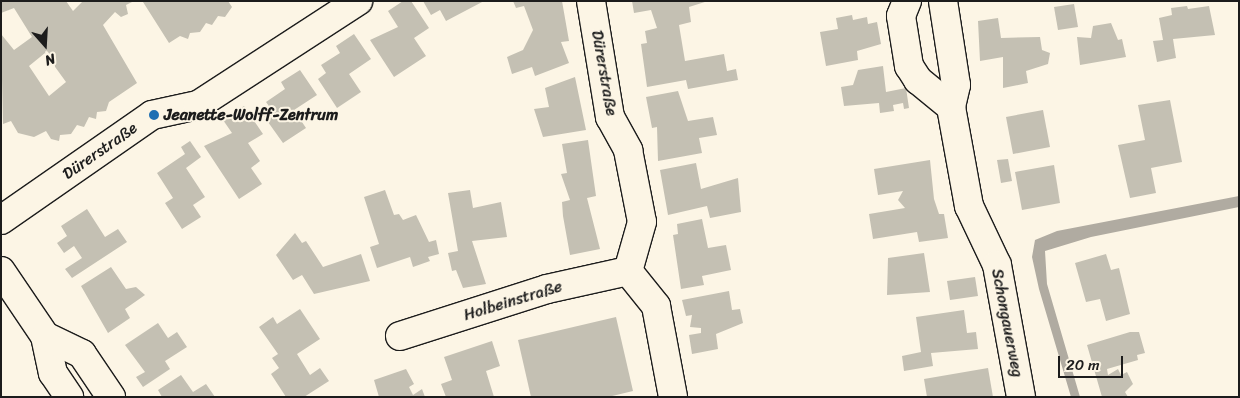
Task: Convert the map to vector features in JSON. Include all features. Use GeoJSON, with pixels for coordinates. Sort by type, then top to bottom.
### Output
{"type":"FeatureCollection","features":[{"type":"Feature","properties":{"kind":"street","name":"Dürerstraße"},"geometry":{"type":"LineString","coordinates":[[1,220],[152,115],[198,105],[358,1]]}},
{"type":"Feature","properties":{"kind":"street","name":"Dürerstraße"},"geometry":{"type":"LineString","coordinates":[[591,1],[610,117],[628,150],[642,222],[628,271]]}},
{"type":"Feature","properties":{"kind":"street"},"geometry":{"type":"LineString","coordinates":[[906,1],[901,16],[909,66],[918,80],[951,106]]}},
{"type":"Feature","properties":{"kind":"street","name":"Schongauerweg"},"geometry":{"type":"LineString","coordinates":[[943,1],[956,85],[951,106],[968,206],[998,265],[1021,397]]}},
{"type":"Feature","properties":{"kind":"street"},"geometry":{"type":"LineString","coordinates":[[1,271],[45,336],[53,373],[69,397]]}},
{"type":"Feature","properties":{"kind":"street","name":"Holbeinstraße"},"geometry":{"type":"LineString","coordinates":[[400,336],[547,289],[628,271]]}},
{"type":"Feature","properties":{"kind":"street"},"geometry":{"type":"LineString","coordinates":[[628,271],[656,306],[673,397]]}},
{"type":"Feature","properties":{"kind":"street"},"geometry":{"type":"LineString","coordinates":[[45,336],[82,354],[111,397]]}},
{"type":"Feature","properties":{"kind":"shaded area"},"geometry":{"type":"Polygon","coordinates":[[[1239,196],[1239,207],[1091,237],[1045,251],[1047,284],[1080,397],[1071,397],[1039,289],[1032,257],[1035,240],[1057,231],[1239,196]]]}},
{"type":"Feature","properties":{"kind":"building"},"geometry":{"type":"Polygon","coordinates":[[[1,1],[66,1],[73,11],[83,1],[134,1],[126,5],[128,14],[121,17],[115,12],[103,25],[137,83],[109,102],[106,111],[97,112],[96,119],[89,117],[84,127],[77,125],[71,134],[60,135],[59,141],[51,139],[46,131],[34,137],[18,133],[11,121],[3,124],[1,34],[14,50],[32,37],[14,8],[1,13],[1,1]],[[45,53],[29,66],[49,96],[66,82],[45,53]]]}},
{"type":"Feature","properties":{"kind":"building"},"geometry":{"type":"Polygon","coordinates":[[[228,1],[232,7],[225,17],[218,16],[212,25],[206,23],[200,32],[190,33],[188,39],[180,36],[169,43],[143,2],[228,1]]]}},
{"type":"Feature","properties":{"kind":"building"},"geometry":{"type":"Polygon","coordinates":[[[403,1],[411,1],[429,28],[414,38],[426,56],[394,77],[370,40],[398,27],[388,11],[403,1]]]}},
{"type":"Feature","properties":{"kind":"building"},"geometry":{"type":"Polygon","coordinates":[[[423,1],[484,1],[446,21],[440,10],[431,15],[423,1]]]}},
{"type":"Feature","properties":{"kind":"building"},"geometry":{"type":"Polygon","coordinates":[[[513,1],[562,1],[569,41],[561,42],[569,63],[535,76],[532,67],[512,74],[507,57],[523,50],[533,30],[524,6],[516,8],[513,1]]]}},
{"type":"Feature","properties":{"kind":"building"},"geometry":{"type":"Polygon","coordinates":[[[632,1],[708,1],[689,7],[691,22],[679,25],[685,61],[724,54],[727,71],[736,69],[738,80],[688,89],[686,80],[647,87],[641,44],[647,43],[645,31],[657,28],[651,10],[634,13],[632,1]]]}},
{"type":"Feature","properties":{"kind":"building"},"geometry":{"type":"Polygon","coordinates":[[[1074,4],[1078,27],[1058,30],[1054,7],[1074,4]]]}},
{"type":"Feature","properties":{"kind":"building"},"geometry":{"type":"Polygon","coordinates":[[[1187,6],[1188,9],[1209,6],[1215,35],[1173,39],[1176,58],[1157,62],[1153,41],[1163,40],[1159,18],[1172,15],[1171,8],[1187,6]]]}},
{"type":"Feature","properties":{"kind":"building"},"geometry":{"type":"Polygon","coordinates":[[[852,15],[853,20],[867,17],[868,24],[877,22],[881,44],[857,51],[858,60],[826,66],[820,32],[838,29],[836,18],[852,15]]]}},
{"type":"Feature","properties":{"kind":"building"},"geometry":{"type":"Polygon","coordinates":[[[998,18],[1001,38],[1040,37],[1042,50],[1050,53],[1048,64],[1026,71],[1028,83],[1003,88],[1003,57],[980,61],[978,21],[998,18]]]}},
{"type":"Feature","properties":{"kind":"building"},"geometry":{"type":"Polygon","coordinates":[[[1111,23],[1118,40],[1122,39],[1126,57],[1080,65],[1077,37],[1091,38],[1093,26],[1111,23]]]}},
{"type":"Feature","properties":{"kind":"building"},"geometry":{"type":"Polygon","coordinates":[[[354,34],[371,59],[349,74],[361,92],[337,108],[318,79],[326,73],[321,65],[340,53],[336,46],[354,34]]]}},
{"type":"Feature","properties":{"kind":"building"},"geometry":{"type":"Polygon","coordinates":[[[883,66],[886,92],[906,88],[909,108],[904,109],[903,103],[893,105],[894,111],[880,113],[879,103],[844,106],[841,87],[853,85],[858,70],[883,66]]]}},
{"type":"Feature","properties":{"kind":"building"},"geometry":{"type":"Polygon","coordinates":[[[300,70],[317,95],[294,110],[306,128],[283,143],[263,115],[271,109],[266,102],[285,89],[281,82],[300,70]]]}},
{"type":"Feature","properties":{"kind":"building"},"geometry":{"type":"Polygon","coordinates":[[[575,77],[586,130],[543,137],[534,109],[549,107],[545,88],[575,77]]]}},
{"type":"Feature","properties":{"kind":"building"},"geometry":{"type":"Polygon","coordinates":[[[678,91],[688,121],[713,117],[717,135],[699,138],[702,153],[658,161],[657,127],[652,128],[646,97],[678,91]]]}},
{"type":"Feature","properties":{"kind":"building"},"geometry":{"type":"Polygon","coordinates":[[[1170,100],[1182,162],[1151,168],[1156,193],[1130,198],[1118,145],[1145,140],[1138,105],[1170,100]]]}},
{"type":"Feature","properties":{"kind":"building"},"geometry":{"type":"Polygon","coordinates":[[[244,106],[263,134],[248,143],[260,161],[251,168],[262,184],[239,199],[204,146],[232,133],[223,120],[244,106]]]}},
{"type":"Feature","properties":{"kind":"building"},"geometry":{"type":"Polygon","coordinates":[[[1043,110],[1050,147],[1013,154],[1006,117],[1043,110]]]}},
{"type":"Feature","properties":{"kind":"building"},"geometry":{"type":"Polygon","coordinates":[[[588,140],[596,196],[587,198],[600,249],[570,255],[563,216],[562,202],[570,200],[561,174],[567,173],[562,144],[588,140]]]}},
{"type":"Feature","properties":{"kind":"building"},"geometry":{"type":"Polygon","coordinates":[[[190,141],[201,157],[186,168],[205,197],[193,205],[201,217],[182,229],[165,203],[173,198],[157,173],[185,154],[181,147],[190,141]]]}},
{"type":"Feature","properties":{"kind":"building"},"geometry":{"type":"Polygon","coordinates":[[[1008,159],[1012,181],[1001,183],[997,160],[1008,159]]]}},
{"type":"Feature","properties":{"kind":"building"},"geometry":{"type":"Polygon","coordinates":[[[930,160],[934,199],[939,214],[944,214],[948,238],[919,242],[917,232],[873,239],[869,214],[905,208],[898,200],[903,191],[878,195],[874,169],[930,160]]]}},
{"type":"Feature","properties":{"kind":"building"},"geometry":{"type":"Polygon","coordinates":[[[696,163],[701,189],[738,178],[741,212],[710,218],[707,206],[668,215],[660,170],[696,163]]]}},
{"type":"Feature","properties":{"kind":"building"},"geometry":{"type":"Polygon","coordinates":[[[1054,165],[1060,203],[1022,210],[1015,172],[1054,165]]]}},
{"type":"Feature","properties":{"kind":"building"},"geometry":{"type":"Polygon","coordinates":[[[385,190],[394,215],[399,214],[403,220],[416,215],[429,242],[436,240],[439,254],[428,257],[430,261],[413,267],[410,257],[377,268],[370,247],[379,244],[364,197],[385,190]]]}},
{"type":"Feature","properties":{"kind":"building"},"geometry":{"type":"Polygon","coordinates":[[[470,190],[473,208],[501,202],[507,237],[472,241],[486,284],[463,288],[456,270],[452,271],[448,253],[458,251],[448,193],[470,190]]]}},
{"type":"Feature","properties":{"kind":"building"},"geometry":{"type":"Polygon","coordinates":[[[87,209],[105,237],[118,229],[127,242],[72,278],[65,269],[82,258],[74,246],[64,253],[57,243],[67,236],[61,226],[87,209]]]}},
{"type":"Feature","properties":{"kind":"building"},"geometry":{"type":"Polygon","coordinates":[[[702,219],[708,248],[726,245],[731,270],[702,276],[704,285],[681,289],[673,235],[678,234],[677,224],[702,219]]]}},
{"type":"Feature","properties":{"kind":"building"},"geometry":{"type":"Polygon","coordinates":[[[295,233],[302,243],[306,241],[323,267],[361,254],[370,281],[314,294],[302,275],[293,280],[276,255],[295,233]]]}},
{"type":"Feature","properties":{"kind":"building"},"geometry":{"type":"Polygon","coordinates":[[[924,253],[930,292],[887,295],[888,258],[924,253]]]}},
{"type":"Feature","properties":{"kind":"building"},"geometry":{"type":"Polygon","coordinates":[[[1106,254],[1111,270],[1119,268],[1130,314],[1106,321],[1100,299],[1086,302],[1075,263],[1106,254]]]}},
{"type":"Feature","properties":{"kind":"building"},"geometry":{"type":"Polygon","coordinates":[[[111,267],[126,289],[136,287],[145,295],[125,309],[130,318],[108,333],[81,286],[111,267]]]}},
{"type":"Feature","properties":{"kind":"building"},"geometry":{"type":"Polygon","coordinates":[[[975,277],[978,296],[950,300],[947,281],[975,277]]]}},
{"type":"Feature","properties":{"kind":"building"},"geometry":{"type":"Polygon","coordinates":[[[729,291],[732,310],[740,309],[743,323],[716,334],[718,349],[692,354],[689,335],[701,333],[701,328],[690,327],[692,315],[686,316],[682,300],[729,291]]]}},
{"type":"Feature","properties":{"kind":"building"},"geometry":{"type":"Polygon","coordinates":[[[300,309],[320,339],[297,354],[310,375],[320,368],[329,381],[304,397],[286,397],[271,374],[279,368],[272,358],[278,354],[259,327],[273,317],[277,324],[300,309]]]}},
{"type":"Feature","properties":{"kind":"building"},"geometry":{"type":"Polygon","coordinates":[[[964,310],[967,333],[976,332],[978,349],[931,353],[933,366],[904,371],[902,356],[921,352],[916,317],[964,310]]]}},
{"type":"Feature","properties":{"kind":"building"},"geometry":{"type":"Polygon","coordinates":[[[616,317],[633,391],[608,397],[531,397],[518,340],[616,317]]]}},
{"type":"Feature","properties":{"kind":"building"},"geometry":{"type":"Polygon","coordinates":[[[158,323],[168,338],[177,332],[187,347],[165,361],[170,369],[143,387],[136,377],[145,372],[125,345],[158,323]]]}},
{"type":"Feature","properties":{"kind":"building"},"geometry":{"type":"Polygon","coordinates":[[[1130,332],[1139,332],[1145,353],[1137,355],[1138,360],[1107,369],[1108,375],[1118,369],[1121,375],[1127,372],[1133,384],[1125,392],[1128,397],[1102,397],[1087,345],[1130,332]]]}},
{"type":"Feature","properties":{"kind":"building"},"geometry":{"type":"Polygon","coordinates":[[[492,341],[500,366],[486,371],[494,397],[446,397],[441,384],[452,380],[444,357],[492,341]]]}},
{"type":"Feature","properties":{"kind":"building"},"geometry":{"type":"Polygon","coordinates":[[[988,368],[993,397],[927,397],[924,379],[988,368]]]}},
{"type":"Feature","properties":{"kind":"building"},"geometry":{"type":"Polygon","coordinates":[[[406,369],[414,384],[409,387],[413,395],[422,389],[425,397],[379,397],[374,380],[406,369]]]}},
{"type":"Feature","properties":{"kind":"building"},"geometry":{"type":"Polygon","coordinates":[[[181,375],[193,392],[206,384],[215,397],[162,397],[158,390],[181,375]]]}},
{"type":"Feature","properties":{"kind":"place","name":"Jeanette-Wolff-Zentrum"},"geometry":{"type":"Point","coordinates":[154,115]}}]}
